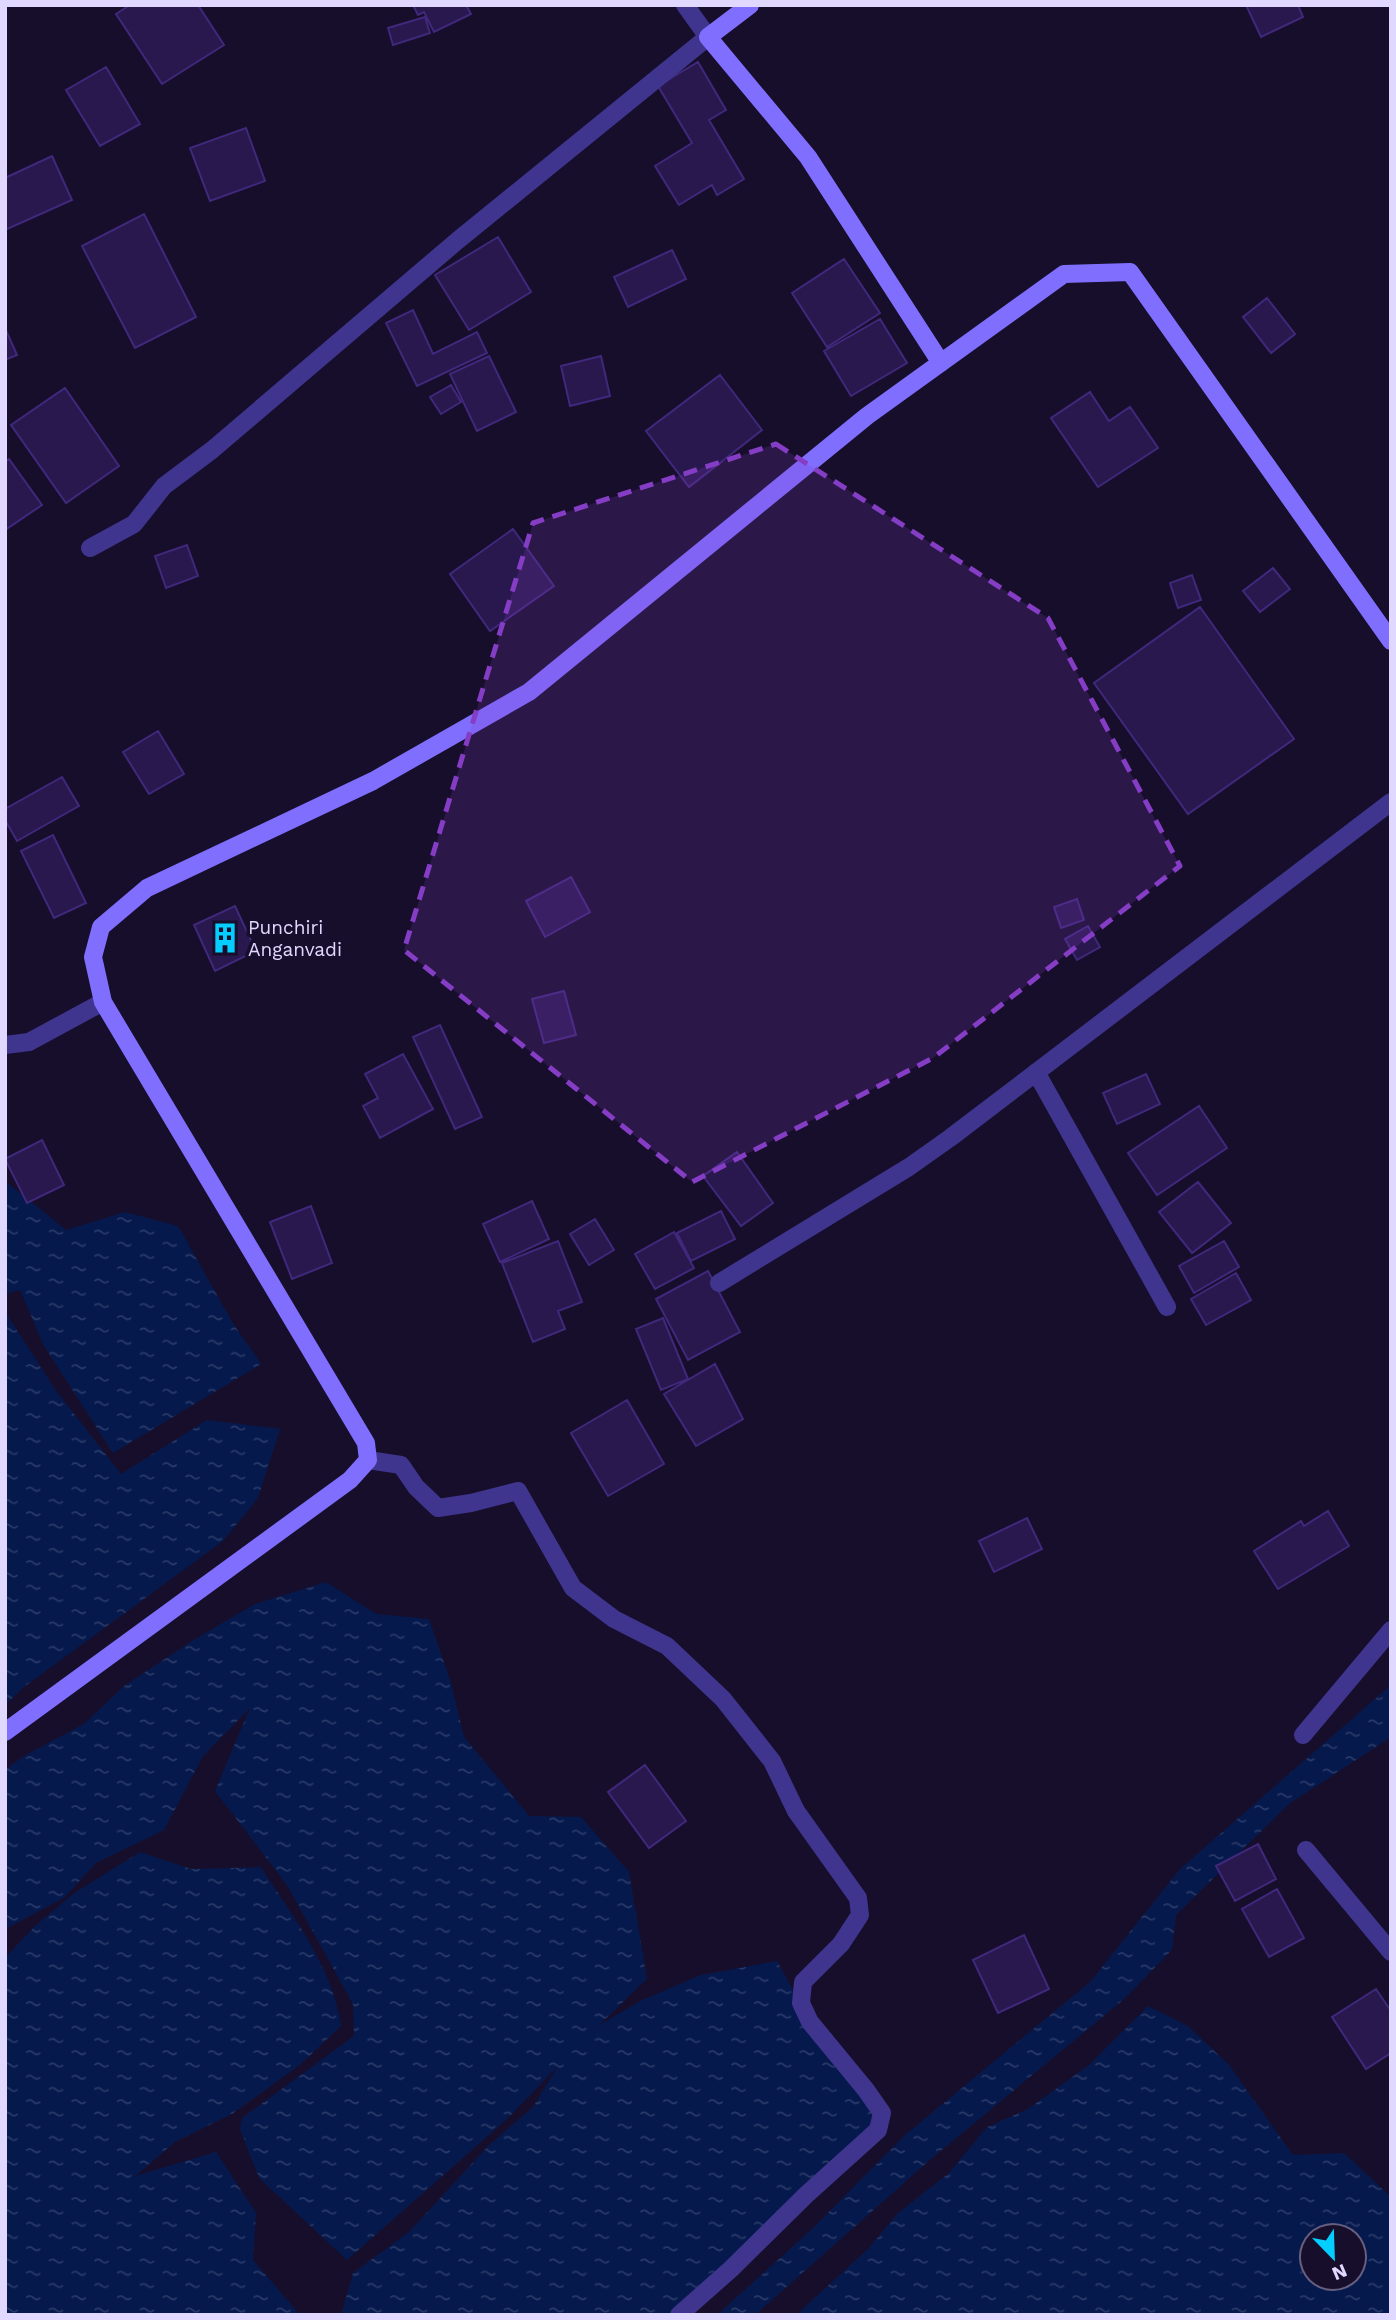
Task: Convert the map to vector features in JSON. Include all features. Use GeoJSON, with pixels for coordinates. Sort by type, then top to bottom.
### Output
{"type":"FeatureCollection","features":[{"type":"Feature","properties":{"kind":"street"},"geometry":{"type":"LineString","coordinates":[[685,5],[708,37],[808,157],[941,363]]}},
{"type":"Feature","properties":{"kind":"street"},"geometry":{"type":"LineString","coordinates":[[90,548],[134,524],[164,486],[212,450],[457,241],[750,5]]}},
{"type":"Feature","properties":{"kind":"street"},"geometry":{"type":"LineString","coordinates":[[5,1732],[350,1480],[368,1460],[366,1443],[103,1002],[93,957],[101,928],[147,888],[373,781],[529,692],[867,416],[1064,274],[1130,272],[1391,641]]}},
{"type":"Feature","properties":{"kind":"street"},"geometry":{"type":"LineString","coordinates":[[719,1283],[909,1167],[950,1138],[1391,802]]}},
{"type":"Feature","properties":{"kind":"street"},"geometry":{"type":"LineString","coordinates":[[5,1045],[29,1042],[103,1002]]}},
{"type":"Feature","properties":{"kind":"street"},"geometry":{"type":"LineString","coordinates":[[1036,1072],[1167,1307]]}},
{"type":"Feature","properties":{"kind":"street"},"geometry":{"type":"LineString","coordinates":[[368,1460],[401,1465],[416,1487],[438,1508],[518,1491],[573,1588],[614,1619],[667,1647],[723,1699],[772,1761],[796,1811],[859,1898],[860,1915],[841,1944],[803,1982],[801,2003],[810,2022],[882,2113],[878,2130],[679,2315]]}},
{"type":"Feature","properties":{"kind":"street"},"geometry":{"type":"LineString","coordinates":[[1303,1735],[1391,1630]]}},
{"type":"Feature","properties":{"kind":"street"},"geometry":{"type":"LineString","coordinates":[[1306,1850],[1391,1952]]}},
{"type":"Feature","properties":{"kind":"highlighted area"},"geometry":{"type":"Polygon","coordinates":[[[776,444],[1048,618],[1180,866],[933,1058],[692,1182],[404,950],[533,523],[776,444]]]}},
{"type":"Feature","properties":{"kind":"water"},"geometry":{"type":"Polygon","coordinates":[[[5,1181],[66,1230],[125,1212],[178,1226],[234,1325],[261,1364],[113,1453],[44,1346],[20,1290],[5,1294],[5,1181]]]}},
{"type":"Feature","properties":{"kind":"water"},"geometry":{"type":"Polygon","coordinates":[[[5,1312],[57,1392],[121,1474],[207,1420],[280,1429],[258,1498],[223,1541],[24,1687],[5,1705],[5,1312]]]}},
{"type":"Feature","properties":{"kind":"water"},"geometry":{"type":"Polygon","coordinates":[[[326,1582],[376,1614],[429,1619],[451,1683],[464,1737],[529,1816],[581,1817],[629,1872],[647,1979],[598,2026],[642,2000],[701,1975],[777,1961],[805,2012],[848,2065],[876,2123],[688,2315],[341,2315],[353,2273],[409,2232],[489,2145],[533,2107],[558,2066],[507,2119],[347,2260],[259,2178],[240,2129],[242,2118],[354,2036],[353,2004],[287,1885],[215,1791],[250,1708],[203,1756],[164,1830],[96,1863],[64,1898],[5,1929],[5,1770],[24,1756],[84,1724],[124,1686],[255,1604],[326,1582]]]}},
{"type":"Feature","properties":{"kind":"water"},"geometry":{"type":"Polygon","coordinates":[[[1391,1685],[1391,1737],[1289,1804],[1176,1915],[1172,1950],[1123,2000],[931,2159],[755,2315],[717,2315],[812,2229],[905,2135],[1090,1982],[1180,1869],[1391,1685]]]}},
{"type":"Feature","properties":{"kind":"water"},"geometry":{"type":"Polygon","coordinates":[[[140,1852],[191,1869],[261,1867],[310,1943],[337,2004],[341,2026],[301,2064],[232,2114],[175,2142],[135,2176],[216,2152],[256,2213],[253,2260],[300,2315],[5,2315],[5,1958],[34,1927],[73,1894],[140,1852]]]}},
{"type":"Feature","properties":{"kind":"water"},"geometry":{"type":"Polygon","coordinates":[[[1148,2006],[1188,2026],[1229,2065],[1293,2155],[1344,2153],[1391,2197],[1391,2315],[796,2315],[868,2249],[897,2214],[949,2173],[987,2127],[1028,2109],[1089,2065],[1148,2006]]]}},
{"type":"Feature","properties":{"kind":"building"},"geometry":{"type":"Polygon","coordinates":[[[130,5],[198,5],[224,45],[162,84],[116,14],[130,5]]]}},
{"type":"Feature","properties":{"kind":"building"},"geometry":{"type":"Polygon","coordinates":[[[413,5],[466,5],[471,14],[434,32],[424,12],[418,15],[413,5]]]}},
{"type":"Feature","properties":{"kind":"building"},"geometry":{"type":"Polygon","coordinates":[[[1246,5],[1298,5],[1303,17],[1261,37],[1246,5]]]}},
{"type":"Feature","properties":{"kind":"building"},"geometry":{"type":"Polygon","coordinates":[[[425,17],[430,33],[393,45],[388,28],[425,17]]]}},
{"type":"Feature","properties":{"kind":"building"},"geometry":{"type":"Polygon","coordinates":[[[698,62],[726,110],[709,120],[744,179],[717,195],[712,185],[679,205],[655,166],[692,143],[658,86],[698,62]]]}},
{"type":"Feature","properties":{"kind":"building"},"geometry":{"type":"Polygon","coordinates":[[[106,67],[140,124],[100,146],[66,90],[106,67]]]}},
{"type":"Feature","properties":{"kind":"building"},"geometry":{"type":"Polygon","coordinates":[[[246,128],[265,181],[210,201],[190,148],[246,128]]]}},
{"type":"Feature","properties":{"kind":"building"},"geometry":{"type":"Polygon","coordinates":[[[52,156],[72,200],[5,230],[5,178],[52,156]]]}},
{"type":"Feature","properties":{"kind":"building"},"geometry":{"type":"Polygon","coordinates":[[[144,214],[196,317],[135,348],[82,246],[144,214]]]}},
{"type":"Feature","properties":{"kind":"building"},"geometry":{"type":"Polygon","coordinates":[[[498,237],[531,292],[469,330],[435,275],[498,237]]]}},
{"type":"Feature","properties":{"kind":"building"},"geometry":{"type":"Polygon","coordinates":[[[672,250],[686,279],[628,307],[614,277],[672,250]]]}},
{"type":"Feature","properties":{"kind":"building"},"geometry":{"type":"Polygon","coordinates":[[[844,259],[880,313],[827,347],[792,293],[844,259]]]}},
{"type":"Feature","properties":{"kind":"building"},"geometry":{"type":"Polygon","coordinates":[[[1267,298],[1295,334],[1271,353],[1243,317],[1267,298]]]}},
{"type":"Feature","properties":{"kind":"building"},"geometry":{"type":"Polygon","coordinates":[[[413,310],[433,354],[477,332],[487,353],[417,386],[386,323],[413,310]]]}},
{"type":"Feature","properties":{"kind":"building"},"geometry":{"type":"Polygon","coordinates":[[[880,319],[907,363],[851,396],[824,351],[880,319]]]}},
{"type":"Feature","properties":{"kind":"building"},"geometry":{"type":"Polygon","coordinates":[[[5,328],[17,355],[5,360],[5,328]]]}},
{"type":"Feature","properties":{"kind":"building"},"geometry":{"type":"Polygon","coordinates":[[[489,356],[516,412],[477,431],[450,374],[489,356]]]}},
{"type":"Feature","properties":{"kind":"building"},"geometry":{"type":"Polygon","coordinates":[[[601,356],[610,396],[570,406],[561,366],[601,356]]]}},
{"type":"Feature","properties":{"kind":"building"},"geometry":{"type":"Polygon","coordinates":[[[720,375],[762,430],[689,487],[646,431],[720,375]]]}},
{"type":"Feature","properties":{"kind":"building"},"geometry":{"type":"Polygon","coordinates":[[[451,385],[461,402],[441,414],[430,397],[451,385]]]}},
{"type":"Feature","properties":{"kind":"building"},"geometry":{"type":"Polygon","coordinates":[[[65,388],[119,466],[66,503],[11,425],[65,388]]]}},
{"type":"Feature","properties":{"kind":"building"},"geometry":{"type":"Polygon","coordinates":[[[1090,392],[1109,421],[1130,407],[1158,448],[1098,487],[1051,418],[1090,392]]]}},
{"type":"Feature","properties":{"kind":"building"},"geometry":{"type":"Polygon","coordinates":[[[9,459],[42,505],[5,530],[5,462],[9,459]]]}},
{"type":"Feature","properties":{"kind":"building"},"geometry":{"type":"Polygon","coordinates":[[[513,529],[554,586],[490,631],[450,574],[513,529]]]}},
{"type":"Feature","properties":{"kind":"building"},"geometry":{"type":"Polygon","coordinates":[[[187,545],[198,576],[166,588],[155,556],[187,545]]]}},
{"type":"Feature","properties":{"kind":"building"},"geometry":{"type":"Polygon","coordinates":[[[1273,568],[1290,589],[1260,612],[1243,591],[1273,568]]]}},
{"type":"Feature","properties":{"kind":"building"},"geometry":{"type":"Polygon","coordinates":[[[1192,575],[1201,600],[1178,608],[1170,583],[1192,575]]]}},
{"type":"Feature","properties":{"kind":"building"},"geometry":{"type":"Polygon","coordinates":[[[1200,607],[1294,739],[1188,814],[1094,683],[1200,607]]]}},
{"type":"Feature","properties":{"kind":"building"},"geometry":{"type":"Polygon","coordinates":[[[158,731],[184,774],[149,794],[123,752],[158,731]]]}},
{"type":"Feature","properties":{"kind":"building"},"geometry":{"type":"Polygon","coordinates":[[[62,777],[79,806],[17,841],[5,820],[5,809],[62,777]]]}},
{"type":"Feature","properties":{"kind":"building"},"geometry":{"type":"Polygon","coordinates":[[[53,835],[86,903],[54,918],[21,851],[53,835]]]}},
{"type":"Feature","properties":{"kind":"building"},"geometry":{"type":"Polygon","coordinates":[[[571,877],[590,912],[545,937],[526,901],[571,877]]]}},
{"type":"Feature","properties":{"kind":"building"},"geometry":{"type":"Polygon","coordinates":[[[1077,899],[1084,920],[1061,928],[1054,907],[1077,899]]]}},
{"type":"Feature","properties":{"kind":"building","name":"Punchiri Anganvadi"},"geometry":{"type":"Polygon","coordinates":[[[235,906],[256,951],[215,971],[194,925],[235,906]]]}},
{"type":"Feature","properties":{"kind":"building"},"geometry":{"type":"Polygon","coordinates":[[[1088,926],[1100,947],[1077,960],[1065,939],[1088,926]]]}},
{"type":"Feature","properties":{"kind":"building"},"geometry":{"type":"Polygon","coordinates":[[[564,991],[576,1035],[544,1043],[532,999],[564,991]]]}},
{"type":"Feature","properties":{"kind":"building"},"geometry":{"type":"Polygon","coordinates":[[[440,1025],[482,1117],[455,1129],[413,1037],[440,1025]]]}},
{"type":"Feature","properties":{"kind":"building"},"geometry":{"type":"Polygon","coordinates":[[[403,1054],[433,1109],[380,1138],[363,1106],[378,1098],[365,1074],[403,1054]]]}},
{"type":"Feature","properties":{"kind":"building"},"geometry":{"type":"Polygon","coordinates":[[[1146,1074],[1160,1104],[1117,1124],[1103,1093],[1146,1074]]]}},
{"type":"Feature","properties":{"kind":"building"},"geometry":{"type":"Polygon","coordinates":[[[1199,1106],[1227,1148],[1157,1195],[1128,1153],[1199,1106]]]}},
{"type":"Feature","properties":{"kind":"building"},"geometry":{"type":"Polygon","coordinates":[[[42,1140],[64,1185],[27,1203],[5,1159],[42,1140]]]}},
{"type":"Feature","properties":{"kind":"building"},"geometry":{"type":"Polygon","coordinates":[[[737,1152],[773,1203],[741,1226],[703,1176],[737,1152]]]}},
{"type":"Feature","properties":{"kind":"building"},"geometry":{"type":"Polygon","coordinates":[[[1198,1182],[1231,1223],[1192,1253],[1159,1212],[1198,1182]]]}},
{"type":"Feature","properties":{"kind":"building"},"geometry":{"type":"Polygon","coordinates":[[[532,1201],[549,1239],[500,1262],[483,1224],[532,1201]]]}},
{"type":"Feature","properties":{"kind":"building"},"geometry":{"type":"Polygon","coordinates":[[[311,1206],[332,1263],[292,1279],[270,1222],[311,1206]]]}},
{"type":"Feature","properties":{"kind":"building"},"geometry":{"type":"Polygon","coordinates":[[[721,1211],[735,1239],[691,1261],[677,1233],[721,1211]]]}},
{"type":"Feature","properties":{"kind":"building"},"geometry":{"type":"Polygon","coordinates":[[[595,1219],[614,1250],[589,1265],[570,1234],[595,1219]]]}},
{"type":"Feature","properties":{"kind":"building"},"geometry":{"type":"Polygon","coordinates":[[[674,1232],[694,1268],[655,1289],[635,1254],[674,1232]]]}},
{"type":"Feature","properties":{"kind":"building"},"geometry":{"type":"Polygon","coordinates":[[[558,1241],[582,1302],[558,1311],[565,1329],[533,1342],[502,1263],[558,1241]]]}},
{"type":"Feature","properties":{"kind":"building"},"geometry":{"type":"Polygon","coordinates":[[[1224,1241],[1239,1267],[1194,1293],[1179,1266],[1224,1241]]]}},
{"type":"Feature","properties":{"kind":"building"},"geometry":{"type":"Polygon","coordinates":[[[708,1271],[740,1332],[688,1360],[656,1299],[708,1271]]]}},
{"type":"Feature","properties":{"kind":"building"},"geometry":{"type":"Polygon","coordinates":[[[1236,1273],[1251,1300],[1206,1325],[1191,1299],[1236,1273]]]}},
{"type":"Feature","properties":{"kind":"building"},"geometry":{"type":"Polygon","coordinates":[[[663,1318],[688,1379],[661,1390],[636,1329],[663,1318]]]}},
{"type":"Feature","properties":{"kind":"building"},"geometry":{"type":"Polygon","coordinates":[[[715,1364],[743,1419],[696,1446],[664,1394],[715,1364]]]}},
{"type":"Feature","properties":{"kind":"building"},"geometry":{"type":"Polygon","coordinates":[[[627,1400],[664,1464],[608,1496],[571,1433],[627,1400]]]}},
{"type":"Feature","properties":{"kind":"building"},"geometry":{"type":"Polygon","coordinates":[[[1328,1511],[1349,1546],[1278,1589],[1254,1551],[1301,1521],[1304,1526],[1328,1511]]]}},
{"type":"Feature","properties":{"kind":"building"},"geometry":{"type":"Polygon","coordinates":[[[1027,1518],[1042,1549],[994,1572],[979,1541],[1027,1518]]]}},
{"type":"Feature","properties":{"kind":"building"},"geometry":{"type":"Polygon","coordinates":[[[645,1765],[686,1821],[649,1848],[608,1792],[645,1765]]]}},
{"type":"Feature","properties":{"kind":"building"},"geometry":{"type":"Polygon","coordinates":[[[1258,1844],[1276,1879],[1235,1901],[1216,1866],[1258,1844]]]}},
{"type":"Feature","properties":{"kind":"building"},"geometry":{"type":"Polygon","coordinates":[[[1277,1889],[1304,1938],[1269,1957],[1242,1909],[1277,1889]]]}},
{"type":"Feature","properties":{"kind":"building"},"geometry":{"type":"Polygon","coordinates":[[[1024,1935],[1049,1989],[998,2013],[973,1960],[1024,1935]]]}},
{"type":"Feature","properties":{"kind":"building"},"geometry":{"type":"Polygon","coordinates":[[[1376,1989],[1391,2011],[1391,2053],[1366,2069],[1332,2017],[1376,1989]]]}},
{"type":"Feature","properties":{"kind":"place","name":"Punchiri Anganvadi"},"geometry":{"type":"Point","coordinates":[225,938]}}]}
